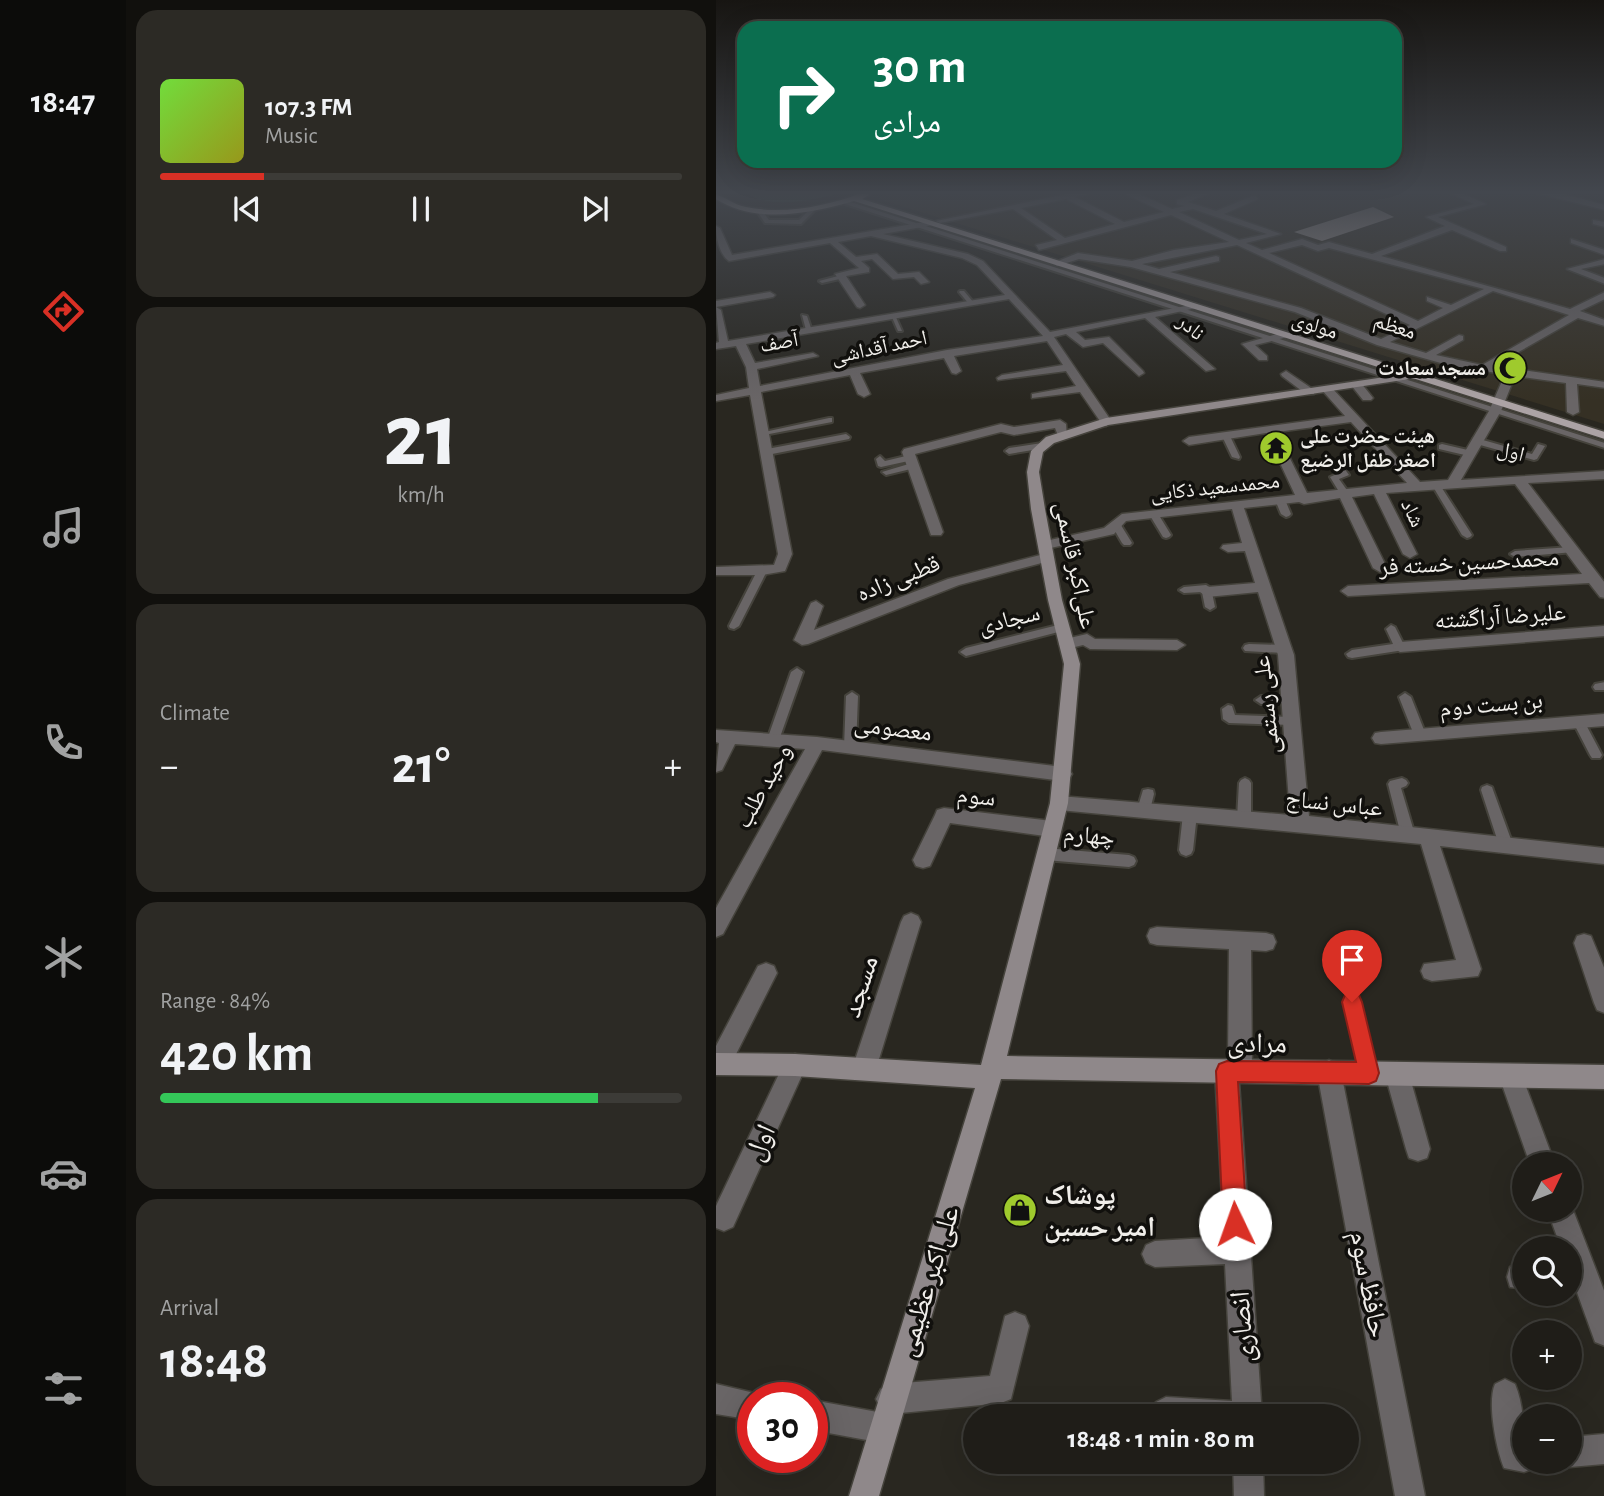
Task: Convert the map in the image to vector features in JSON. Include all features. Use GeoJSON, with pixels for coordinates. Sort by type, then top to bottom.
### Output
{"type":"FeatureCollection","features":[{"type":"Feature","properties":{"kind":"main road","name":"مولوی"},"geometry":{"type":"LineString","coordinates":[[1050,261],[1412,376],[1497,407],[1604,436]]}},
{"type":"Feature","properties":{"kind":"street"},"geometry":{"type":"LineString","coordinates":[[855,261],[866,270],[840,274],[860,305]]}},
{"type":"Feature","properties":{"kind":"street"},"geometry":{"type":"LineString","coordinates":[[879,261],[896,277],[916,274],[924,282]]}},
{"type":"Feature","properties":{"kind":"street"},"geometry":{"type":"LineString","coordinates":[[975,261],[1013,296],[1049,337],[1106,422]]}},
{"type":"Feature","properties":{"kind":"street","name":"معظم"},"geometry":{"type":"LineString","coordinates":[[1057,263],[1064,261]]}},
{"type":"Feature","properties":{"kind":"street","name":"معظم"},"geometry":{"type":"LineString","coordinates":[[1110,261],[1161,271],[1298,310],[1381,343],[1428,356],[1482,369],[1604,385]]}},
{"type":"Feature","properties":{"kind":"street"},"geometry":{"type":"LineString","coordinates":[[1116,272],[1144,261]]}},
{"type":"Feature","properties":{"kind":"street"},"geometry":{"type":"LineString","coordinates":[[1161,271],[1207,261]]}},
{"type":"Feature","properties":{"kind":"street"},"geometry":{"type":"LineString","coordinates":[[1279,261],[1418,325]]}},
{"type":"Feature","properties":{"kind":"street"},"geometry":{"type":"LineString","coordinates":[[1386,261],[1492,288],[1604,323]]}},
{"type":"Feature","properties":{"kind":"street"},"geometry":{"type":"LineString","coordinates":[[1604,261],[1571,270],[1604,281]]}},
{"type":"Feature","properties":{"kind":"street"},"geometry":{"type":"LineString","coordinates":[[1381,343],[1492,288]]}},
{"type":"Feature","properties":{"kind":"street"},"geometry":{"type":"LineString","coordinates":[[716,304],[770,295]]}},
{"type":"Feature","properties":{"kind":"street"},"geometry":{"type":"LineString","coordinates":[[1482,369],[1604,295]]}},
{"type":"Feature","properties":{"kind":"street"},"geometry":{"type":"LineString","coordinates":[[716,310],[720,345],[1013,296]]}},
{"type":"Feature","properties":{"kind":"street"},"geometry":{"type":"LineString","coordinates":[[1430,299],[1450,308]]}},
{"type":"Feature","properties":{"kind":"street","name":"احمد آقداشی"},"geometry":{"type":"LineString","coordinates":[[716,398],[855,373],[933,350],[947,352],[1049,337],[1193,306]]}},
{"type":"Feature","properties":{"kind":"street","name":"نادر"},"geometry":{"type":"LineString","coordinates":[[1147,315],[1210,369]]}},
{"type":"Feature","properties":{"kind":"street"},"geometry":{"type":"LineString","coordinates":[[1068,331],[1083,344],[1105,339],[1139,373]]}},
{"type":"Feature","properties":{"kind":"street"},"geometry":{"type":"LineString","coordinates":[[1263,358],[1247,344],[1284,335]]}},
{"type":"Feature","properties":{"kind":"street"},"geometry":{"type":"LineString","coordinates":[[1428,356],[1459,338]]}},
{"type":"Feature","properties":{"kind":"street"},"geometry":{"type":"LineString","coordinates":[[716,571],[762,571],[780,568],[785,554],[755,390],[740,342]]}},
{"type":"Feature","properties":{"kind":"street"},"geometry":{"type":"LineString","coordinates":[[947,352],[956,371]]}},
{"type":"Feature","properties":{"kind":"street","name":"آصف"},"geometry":{"type":"LineString","coordinates":[[750,367],[813,356]]}},
{"type":"Feature","properties":{"kind":"street"},"geometry":{"type":"LineString","coordinates":[[1502,356],[1536,369]]}},
{"type":"Feature","properties":{"kind":"street"},"geometry":{"type":"LineString","coordinates":[[1002,378],[1069,367]]}},
{"type":"Feature","properties":{"kind":"street"},"geometry":{"type":"LineString","coordinates":[[855,373],[864,394]]}},
{"type":"Feature","properties":{"kind":"street"},"geometry":{"type":"LineString","coordinates":[[1452,484],[1497,407],[1510,373]]}},
{"type":"Feature","properties":{"kind":"street"},"geometry":{"type":"LineString","coordinates":[[1286,374],[1310,392]]}},
{"type":"Feature","properties":{"kind":"street"},"geometry":{"type":"LineString","coordinates":[[1042,446],[1063,435],[1106,422],[1412,376]]}},
{"type":"Feature","properties":{"kind":"street"},"geometry":{"type":"LineString","coordinates":[[1571,381],[1573,412]]}},
{"type":"Feature","properties":{"kind":"street"},"geometry":{"type":"LineString","coordinates":[[1357,384],[1367,398]]}},
{"type":"Feature","properties":{"kind":"street"},"geometry":{"type":"LineString","coordinates":[[1036,396],[1083,388]]}},
{"type":"Feature","properties":{"kind":"street"},"geometry":{"type":"LineString","coordinates":[[1327,389],[1417,486]]}},
{"type":"Feature","properties":{"kind":"street"},"geometry":{"type":"LineString","coordinates":[[1189,441],[1354,418]]}},
{"type":"Feature","properties":{"kind":"street"},"geometry":{"type":"LineString","coordinates":[[936,532],[910,459],[999,424],[1014,431],[1060,424],[1063,435]]}},
{"type":"Feature","properties":{"kind":"street"},"geometry":{"type":"LineString","coordinates":[[1270,429],[1304,499]]}},
{"type":"Feature","properties":{"kind":"street","name":"علی‌اکبر قاسمی"},"geometry":{"type":"LineString","coordinates":[[991,1072],[1059,803],[1072,664],[1046,551],[1033,472],[1036,451],[1042,446]]}},
{"type":"Feature","properties":{"kind":"street","name":"محمدسعید ذکایی"},"geometry":{"type":"LineString","coordinates":[[1046,551],[1109,531],[1122,518],[1237,505],[1283,508],[1304,499],[1378,489],[1604,475]]}},
{"type":"Feature","properties":{"kind":"street"},"geometry":{"type":"LineString","coordinates":[[1518,479],[1604,594]]}},
{"type":"Feature","properties":{"kind":"street","name":"شاد"},"geometry":{"type":"LineString","coordinates":[[1378,489],[1410,554]]}},
{"type":"Feature","properties":{"kind":"street"},"geometry":{"type":"LineString","coordinates":[[1344,493],[1380,568]]}},
{"type":"Feature","properties":{"kind":"street","name":"علی رستمی"},"geometry":{"type":"LineString","coordinates":[[1237,505],[1284,649],[1300,823]]}},
{"type":"Feature","properties":{"kind":"street"},"geometry":{"type":"LineString","coordinates":[[1228,548],[1250,546]]}},
{"type":"Feature","properties":{"kind":"street","name":"قطبی زاده"},"geometry":{"type":"LineString","coordinates":[[816,606],[802,644],[952,580],[1046,551]]}},
{"type":"Feature","properties":{"kind":"street","name":"محمدحسین خسته فر"},"geometry":{"type":"LineString","coordinates":[[1348,591],[1592,578]]}},
{"type":"Feature","properties":{"kind":"street"},"geometry":{"type":"LineString","coordinates":[[1208,599],[1264,587]]}},
{"type":"Feature","properties":{"kind":"street","name":"علیرضا آراگشته"},"geometry":{"type":"LineString","coordinates":[[1400,647],[1604,631]]}},
{"type":"Feature","properties":{"kind":"street"},"geometry":{"type":"LineString","coordinates":[[1065,636],[1088,639],[1090,644],[1177,645]]}},
{"type":"Feature","properties":{"kind":"street","name":"بن بست دوم"},"geometry":{"type":"LineString","coordinates":[[1381,738],[1604,720]]}},
{"type":"Feature","properties":{"kind":"street"},"geometry":{"type":"LineString","coordinates":[[716,765],[723,737]]}},
{"type":"Feature","properties":{"kind":"street","name":"معصومی"},"geometry":{"type":"LineString","coordinates":[[723,737],[817,743],[1063,774]]}},
{"type":"Feature","properties":{"kind":"street","name":"وحید طلب"},"geometry":{"type":"LineString","coordinates":[[716,928],[817,743]]}},
{"type":"Feature","properties":{"kind":"street","name":"عباس نساج"},"geometry":{"type":"LineString","coordinates":[[1059,803],[1146,802],[1190,814],[1300,823],[1604,856]]}},
{"type":"Feature","properties":{"kind":"street","name":"سوم"},"geometry":{"type":"LineString","coordinates":[[923,860],[944,815],[1052,829]]}},
{"type":"Feature","properties":{"kind":"street"},"geometry":{"type":"LineString","coordinates":[[1418,836],[1470,969],[1432,971]]}},
{"type":"Feature","properties":{"kind":"street","name":"مسجد"},"geometry":{"type":"LineString","coordinates":[[864,1069],[911,922]]}},
{"type":"Feature","properties":{"kind":"street"},"geometry":{"type":"LineString","coordinates":[[1157,936],[1266,942]]}},
{"type":"Feature","properties":{"kind":"street","name":"انصاری"},"geometry":{"type":"LineString","coordinates":[[1240,941],[1233,1071],[1236,1250],[1246,1404]]}},
{"type":"Feature","properties":{"kind":"street"},"geometry":{"type":"LineString","coordinates":[[1584,943],[1604,1003]]}},
{"type":"Feature","properties":{"kind":"street"},"geometry":{"type":"LineString","coordinates":[[717,1064],[766,973]]}},
{"type":"Feature","properties":{"kind":"street","name":"مرادی"},"geometry":{"type":"LineString","coordinates":[[717,1064],[991,1072],[1233,1071],[1604,1077]]}},
{"type":"Feature","properties":{"kind":"street","name":"اول"},"geometry":{"type":"LineString","coordinates":[[724,1218],[795,1065]]}},
{"type":"Feature","properties":{"kind":"street","name":"علی‌اکبر عظیمی"},"geometry":{"type":"LineString","coordinates":[[864,1496],[991,1072]]}},
{"type":"Feature","properties":{"kind":"street","name":"حافظ سوم"},"geometry":{"type":"LineString","coordinates":[[1329,1072],[1410,1496]]}},
{"type":"Feature","properties":{"kind":"street"},"geometry":{"type":"LineString","coordinates":[[1397,1074],[1418,1149]]}},
{"type":"Feature","properties":{"kind":"street"},"geometry":{"type":"LineString","coordinates":[[1511,1076],[1539,1152]]}},
{"type":"Feature","properties":{"kind":"street"},"geometry":{"type":"LineString","coordinates":[[1155,1254],[1236,1250]]}},
{"type":"Feature","properties":{"kind":"street"},"geometry":{"type":"LineString","coordinates":[[1582,1280],[1604,1332]]}},
{"type":"Feature","properties":{"kind":"street"},"geometry":{"type":"LineString","coordinates":[[891,1399],[1001,1389],[1015,1326]]}},
{"type":"Feature","properties":{"kind":"street"},"geometry":{"type":"LineString","coordinates":[[1505,1394],[1512,1438]]}},
{"type":"Feature","properties":{"kind":"street"},"geometry":{"type":"LineString","coordinates":[[716,1399],[737,1402]]}},
{"type":"Feature","properties":{"kind":"street"},"geometry":{"type":"LineString","coordinates":[[828,1418],[883,1428]]}},
{"type":"Feature","properties":{"kind":"street"},"geometry":{"type":"LineString","coordinates":[[1582,1451],[1604,1449]]}},
{"type":"Feature","properties":{"kind":"street"},"geometry":{"type":"LineString","coordinates":[[1248,1474],[1249,1496]]}},
{"type":"Feature","properties":{"kind":"lane"},"geometry":{"type":"LineString","coordinates":[[1025,261],[1394,379],[1497,407],[1604,446]]}},
{"type":"Feature","properties":{"kind":"lane"},"geometry":{"type":"LineString","coordinates":[[822,281],[842,277]]}},
{"type":"Feature","properties":{"kind":"lane"},"geometry":{"type":"LineString","coordinates":[[963,292],[971,303]]}},
{"type":"Feature","properties":{"kind":"lane"},"geometry":{"type":"LineString","coordinates":[[804,316],[809,330]]}},
{"type":"Feature","properties":{"kind":"lane"},"geometry":{"type":"LineString","coordinates":[[893,316],[900,330]]}},
{"type":"Feature","properties":{"kind":"lane"},"geometry":{"type":"LineString","coordinates":[[764,433],[829,420]]}},
{"type":"Feature","properties":{"kind":"lane"},"geometry":{"type":"LineString","coordinates":[[1226,436],[1236,457]]}},
{"type":"Feature","properties":{"kind":"lane"},"geometry":{"type":"LineString","coordinates":[[767,452],[846,437]]}},
{"type":"Feature","properties":{"kind":"lane","name":"اول"},"geometry":{"type":"LineString","coordinates":[[1476,441],[1534,457],[1541,446]]}},
{"type":"Feature","properties":{"kind":"lane"},"geometry":{"type":"LineString","coordinates":[[1009,451],[1042,446]]}},
{"type":"Feature","properties":{"kind":"lane"},"geometry":{"type":"LineString","coordinates":[[1442,447],[1469,453]]}},
{"type":"Feature","properties":{"kind":"lane"},"geometry":{"type":"LineString","coordinates":[[880,459],[881,464],[910,459]]}},
{"type":"Feature","properties":{"kind":"lane"},"geometry":{"type":"LineString","coordinates":[[886,472],[910,459]]}},
{"type":"Feature","properties":{"kind":"lane"},"geometry":{"type":"LineString","coordinates":[[1336,463],[1345,475],[1334,477],[1344,493]]}},
{"type":"Feature","properties":{"kind":"lane"},"geometry":{"type":"LineString","coordinates":[[1436,485],[1467,536]]}},
{"type":"Feature","properties":{"kind":"lane"},"geometry":{"type":"LineString","coordinates":[[1154,514],[1166,535]]}},
{"type":"Feature","properties":{"kind":"lane"},"geometry":{"type":"LineString","coordinates":[[1116,524],[1127,543]]}},
{"type":"Feature","properties":{"kind":"lane"},"geometry":{"type":"LineString","coordinates":[[1515,554],[1572,550]]}},
{"type":"Feature","properties":{"kind":"lane"},"geometry":{"type":"LineString","coordinates":[[734,626],[762,571]]}},
{"type":"Feature","properties":{"kind":"lane"},"geometry":{"type":"LineString","coordinates":[[1184,590],[1206,588],[1208,599]]}},
{"type":"Feature","properties":{"kind":"lane"},"geometry":{"type":"LineString","coordinates":[[1352,654],[1400,647],[1391,629]]}},
{"type":"Feature","properties":{"kind":"lane","name":"سجادی"},"geometry":{"type":"LineString","coordinates":[[966,652],[1065,636]]}},
{"type":"Feature","properties":{"kind":"lane"},"geometry":{"type":"LineString","coordinates":[[1249,648],[1284,649]]}},
{"type":"Feature","properties":{"kind":"lane"},"geometry":{"type":"LineString","coordinates":[[773,740],[797,672]]}},
{"type":"Feature","properties":{"kind":"lane"},"geometry":{"type":"LineString","coordinates":[[850,747],[852,696]]}},
{"type":"Feature","properties":{"kind":"lane"},"geometry":{"type":"LineString","coordinates":[[1405,697],[1420,735]]}},
{"type":"Feature","properties":{"kind":"lane"},"geometry":{"type":"LineString","coordinates":[[1261,700],[1290,699]]}},
{"type":"Feature","properties":{"kind":"lane"},"geometry":{"type":"LineString","coordinates":[[1228,709],[1229,719],[1291,720]]}},
{"type":"Feature","properties":{"kind":"lane"},"geometry":{"type":"LineString","coordinates":[[1579,722],[1596,755]]}},
{"type":"Feature","properties":{"kind":"lane"},"geometry":{"type":"LineString","coordinates":[[1244,819],[1245,783]]}},
{"type":"Feature","properties":{"kind":"lane"},"geometry":{"type":"LineString","coordinates":[[1402,783],[1394,784],[1418,836]]}},
{"type":"Feature","properties":{"kind":"lane"},"geometry":{"type":"LineString","coordinates":[[1487,790],[1506,845]]}},
{"type":"Feature","properties":{"kind":"lane"},"geometry":{"type":"LineString","coordinates":[[1186,850],[1190,814]]}},
{"type":"Feature","properties":{"kind":"lane","name":"چهارم"},"geometry":{"type":"LineString","coordinates":[[1045,854],[1129,862]]}},
{"type":"Feature","properties":{"kind":"lane"},"geometry":{"type":"LineString","coordinates":[[1352,1002],[1369,1073]]}},
{"type":"Feature","properties":{"kind":"shaded area"},"geometry":{"type":"Polygon","coordinates":[[[1078,261],[1604,261],[1604,424],[1078,261]]]}},
{"type":"Feature","properties":{"kind":"place","name":"مسجد سعادت"},"geometry":{"type":"Point","coordinates":[1510,368]}},
{"type":"Feature","properties":{"kind":"place","name":"هیئت حضرت علی اصغر طفل الرضیع"},"geometry":{"type":"Point","coordinates":[1276,448]}},
{"type":"Feature","properties":{"kind":"place","name":"پوشاک امیر حسین"},"geometry":{"type":"Point","coordinates":[1020,1210]}},
{"type":"Feature","properties":{"kind":"route"},"geometry":{"type":"LineString","coordinates":[[1235,1224],[1227,1071],[1369,1073],[1352,1002]]}}]}
